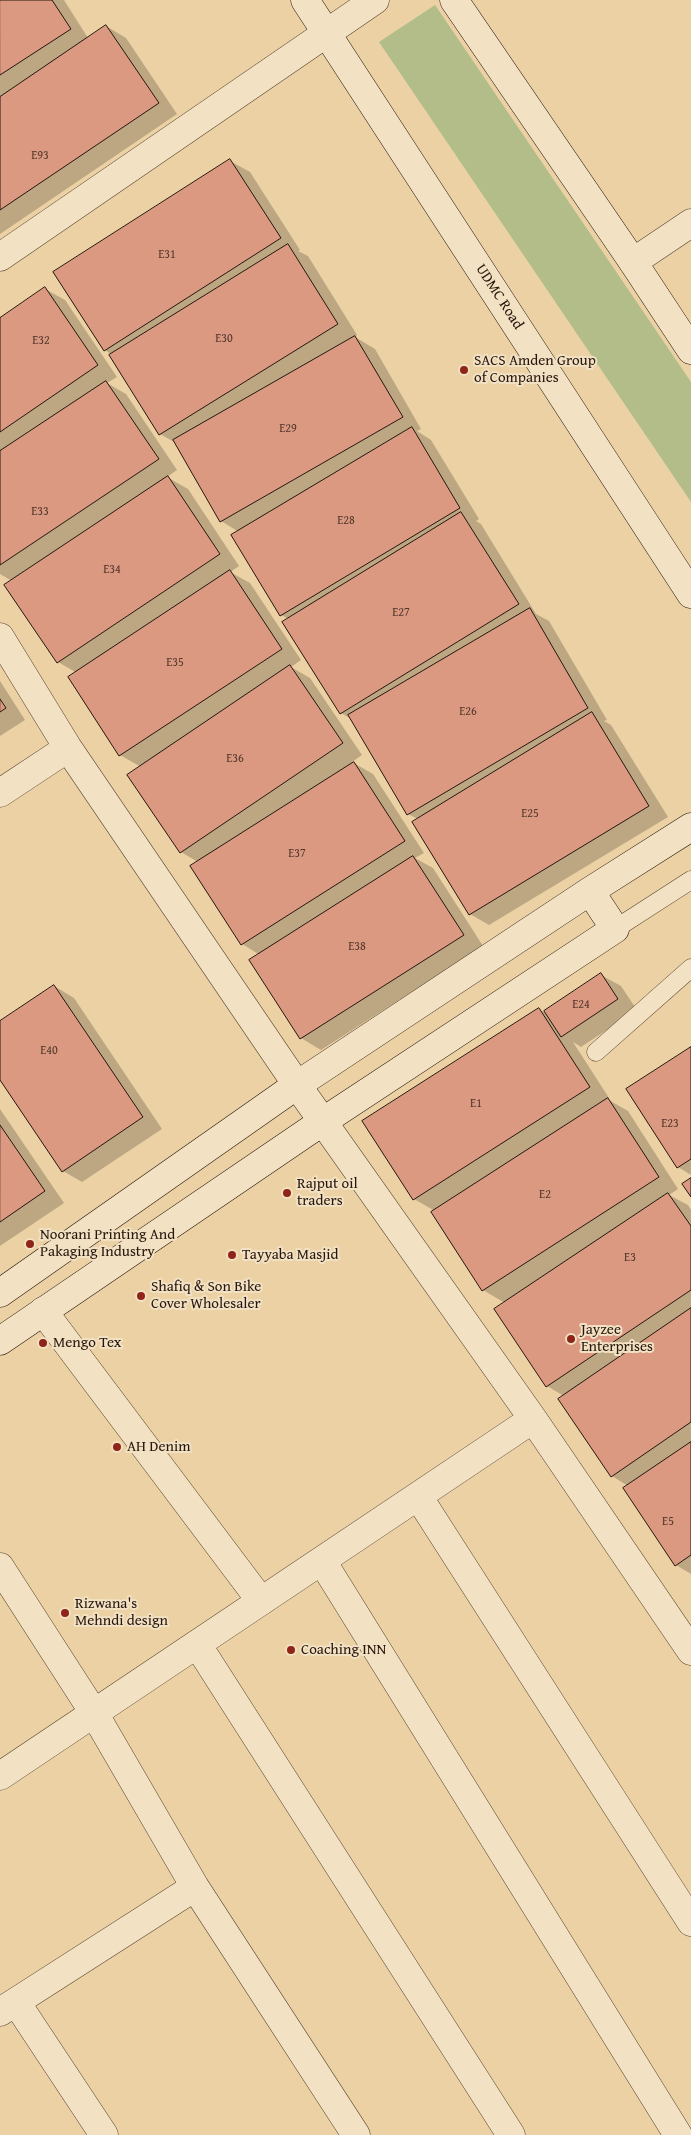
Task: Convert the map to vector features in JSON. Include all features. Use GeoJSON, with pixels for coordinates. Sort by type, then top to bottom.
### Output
{"type":"FeatureCollection","features":[{"type":"Feature","properties":{"kind":"street","name":"UDMC Road"},"geometry":{"type":"LineString","coordinates":[[306,0],[691,594]]}},
{"type":"Feature","properties":{"kind":"street"},"geometry":{"type":"LineString","coordinates":[[0,257],[375,0]]}},
{"type":"Feature","properties":{"kind":"street"},"geometry":{"type":"LineString","coordinates":[[454,0],[691,350]]}},
{"type":"Feature","properties":{"kind":"street"},"geometry":{"type":"LineString","coordinates":[[633,262],[691,223]]}},
{"type":"Feature","properties":{"kind":"street"},"geometry":{"type":"LineString","coordinates":[[0,637],[68,748],[322,1122],[533,1419],[691,1651]]}},
{"type":"Feature","properties":{"kind":"street"},"geometry":{"type":"LineString","coordinates":[[0,793],[68,748]]}},
{"type":"Feature","properties":{"kind":"street"},"geometry":{"type":"LineString","coordinates":[[0,1293],[297,1085],[691,826]]}},
{"type":"Feature","properties":{"kind":"street"},"geometry":{"type":"LineString","coordinates":[[0,1340],[322,1122],[615,929],[590,891]]}},
{"type":"Feature","properties":{"kind":"street"},"geometry":{"type":"LineString","coordinates":[[43,1311],[261,1601]]}},
{"type":"Feature","properties":{"kind":"street"},"geometry":{"type":"LineString","coordinates":[[0,1776],[533,1419]]}},
{"type":"Feature","properties":{"kind":"street"},"geometry":{"type":"LineString","coordinates":[[418,1496],[691,1922]]}},
{"type":"Feature","properties":{"kind":"street"},"geometry":{"type":"LineString","coordinates":[[322,1560],[678,2135]]}},
{"type":"Feature","properties":{"kind":"street"},"geometry":{"type":"LineString","coordinates":[[0,1567],[94,1713],[195,1887],[356,2135]]}},
{"type":"Feature","properties":{"kind":"street"},"geometry":{"type":"LineString","coordinates":[[197,1644],[511,2135]]}},
{"type":"Feature","properties":{"kind":"street"},"geometry":{"type":"LineString","coordinates":[[104,2135],[8,2007],[195,1887]]}},
{"type":"Feature","properties":{"kind":"lane"},"geometry":{"type":"LineString","coordinates":[[615,929],[691,880]]}},
{"type":"Feature","properties":{"kind":"lane"},"geometry":{"type":"LineString","coordinates":[[596,1052],[691,968]]}},
{"type":"Feature","properties":{"kind":"green space"},"geometry":{"type":"Polygon","coordinates":[[[435,5],[691,382],[691,502],[379,42],[435,5]]]}},
{"type":"Feature","properties":{"kind":"building"},"geometry":{"type":"Polygon","coordinates":[[[0,0],[52,0],[71,29],[0,75],[0,0]]]}},
{"type":"Feature","properties":{"kind":"building"},"geometry":{"type":"Polygon","coordinates":[[[106,25],[159,103],[0,210],[0,97],[106,25]]]}},
{"type":"Feature","properties":{"kind":"building"},"geometry":{"type":"Polygon","coordinates":[[[230,159],[281,238],[104,351],[53,272],[230,159]]]}},
{"type":"Feature","properties":{"kind":"building"},"geometry":{"type":"Polygon","coordinates":[[[288,244],[338,324],[159,435],[109,355],[288,244]]]}},
{"type":"Feature","properties":{"kind":"building"},"geometry":{"type":"Polygon","coordinates":[[[45,287],[98,365],[0,432],[0,318],[45,287]]]}},
{"type":"Feature","properties":{"kind":"building"},"geometry":{"type":"Polygon","coordinates":[[[355,336],[403,417],[220,522],[173,440],[355,336]]]}},
{"type":"Feature","properties":{"kind":"building"},"geometry":{"type":"Polygon","coordinates":[[[106,381],[159,459],[0,565],[0,451],[106,381]]]}},
{"type":"Feature","properties":{"kind":"building"},"geometry":{"type":"Polygon","coordinates":[[[412,427],[460,508],[280,616],[231,535],[412,427]]]}},
{"type":"Feature","properties":{"kind":"building"},"geometry":{"type":"Polygon","coordinates":[[[168,476],[220,554],[57,663],[4,585],[168,476]]]}},
{"type":"Feature","properties":{"kind":"building"},"geometry":{"type":"Polygon","coordinates":[[[461,512],[519,604],[340,714],[282,622],[461,512]]]}},
{"type":"Feature","properties":{"kind":"building"},"geometry":{"type":"Polygon","coordinates":[[[230,570],[282,649],[119,756],[68,677],[230,570]]]}},
{"type":"Feature","properties":{"kind":"building"},"geometry":{"type":"Polygon","coordinates":[[[530,608],[588,708],[407,815],[348,715],[530,608]]]}},
{"type":"Feature","properties":{"kind":"building"},"geometry":{"type":"Polygon","coordinates":[[[290,665],[343,743],[180,853],[127,775],[290,665]]]}},
{"type":"Feature","properties":{"kind":"building"},"geometry":{"type":"Polygon","coordinates":[[[0,699],[6,708],[0,712],[0,699]]]}},
{"type":"Feature","properties":{"kind":"building"},"geometry":{"type":"Polygon","coordinates":[[[592,712],[649,806],[469,915],[412,822],[592,712]]]}},
{"type":"Feature","properties":{"kind":"building"},"geometry":{"type":"Polygon","coordinates":[[[354,762],[405,841],[241,945],[190,866],[354,762]]]}},
{"type":"Feature","properties":{"kind":"building"},"geometry":{"type":"Polygon","coordinates":[[[413,856],[464,935],[300,1039],[249,960],[413,856]]]}},
{"type":"Feature","properties":{"kind":"building"},"geometry":{"type":"Polygon","coordinates":[[[601,973],[618,999],[561,1037],[544,1011],[601,973]]]}},
{"type":"Feature","properties":{"kind":"building"},"geometry":{"type":"Polygon","coordinates":[[[54,985],[143,1117],[62,1172],[0,1080],[0,1021],[54,985]]]}},
{"type":"Feature","properties":{"kind":"building"},"geometry":{"type":"Polygon","coordinates":[[[539,1008],[590,1087],[413,1200],[362,1121],[539,1008]]]}},
{"type":"Feature","properties":{"kind":"building"},"geometry":{"type":"Polygon","coordinates":[[[691,1047],[691,1159],[677,1168],[626,1089],[691,1047]]]}},
{"type":"Feature","properties":{"kind":"building"},"geometry":{"type":"Polygon","coordinates":[[[608,1098],[659,1177],[482,1291],[431,1212],[608,1098]]]}},
{"type":"Feature","properties":{"kind":"building"},"geometry":{"type":"Polygon","coordinates":[[[0,1125],[45,1191],[0,1222],[0,1125]]]}},
{"type":"Feature","properties":{"kind":"building"},"geometry":{"type":"Polygon","coordinates":[[[691,1178],[691,1197],[682,1184],[691,1178]]]}},
{"type":"Feature","properties":{"kind":"building"},"geometry":{"type":"Polygon","coordinates":[[[668,1193],[691,1226],[691,1290],[546,1387],[494,1309],[668,1193]]]}},
{"type":"Feature","properties":{"kind":"building"},"geometry":{"type":"Polygon","coordinates":[[[691,1308],[691,1422],[611,1477],[558,1399],[691,1308]]]}},
{"type":"Feature","properties":{"kind":"building"},"geometry":{"type":"Polygon","coordinates":[[[691,1442],[691,1555],[675,1566],[623,1488],[691,1442]]]}},
{"type":"Feature","properties":{"kind":"place","name":"SACS Amden Group of Companies"},"geometry":{"type":"Point","coordinates":[464,370]}},
{"type":"Feature","properties":{"kind":"place","name":"Rajput oil traders"},"geometry":{"type":"Point","coordinates":[287,1193]}},
{"type":"Feature","properties":{"kind":"place","name":"Noorani Printing And Pakaging Industry"},"geometry":{"type":"Point","coordinates":[30,1244]}},
{"type":"Feature","properties":{"kind":"place","name":"Tayyaba Masjid"},"geometry":{"type":"Point","coordinates":[232,1255]}},
{"type":"Feature","properties":{"kind":"place","name":"Shafiq & Son Bike Cover Wholesaler"},"geometry":{"type":"Point","coordinates":[141,1296]}},
{"type":"Feature","properties":{"kind":"place","name":"Jayzee Enterprises"},"geometry":{"type":"Point","coordinates":[571,1339]}},
{"type":"Feature","properties":{"kind":"place","name":"Mengo Tex"},"geometry":{"type":"Point","coordinates":[43,1343]}},
{"type":"Feature","properties":{"kind":"place","name":"AH Denim"},"geometry":{"type":"Point","coordinates":[117,1447]}},
{"type":"Feature","properties":{"kind":"place","name":"Rizwana's Mehndi design"},"geometry":{"type":"Point","coordinates":[65,1613]}},
{"type":"Feature","properties":{"kind":"place","name":"Coaching INN"},"geometry":{"type":"Point","coordinates":[291,1650]}}]}
